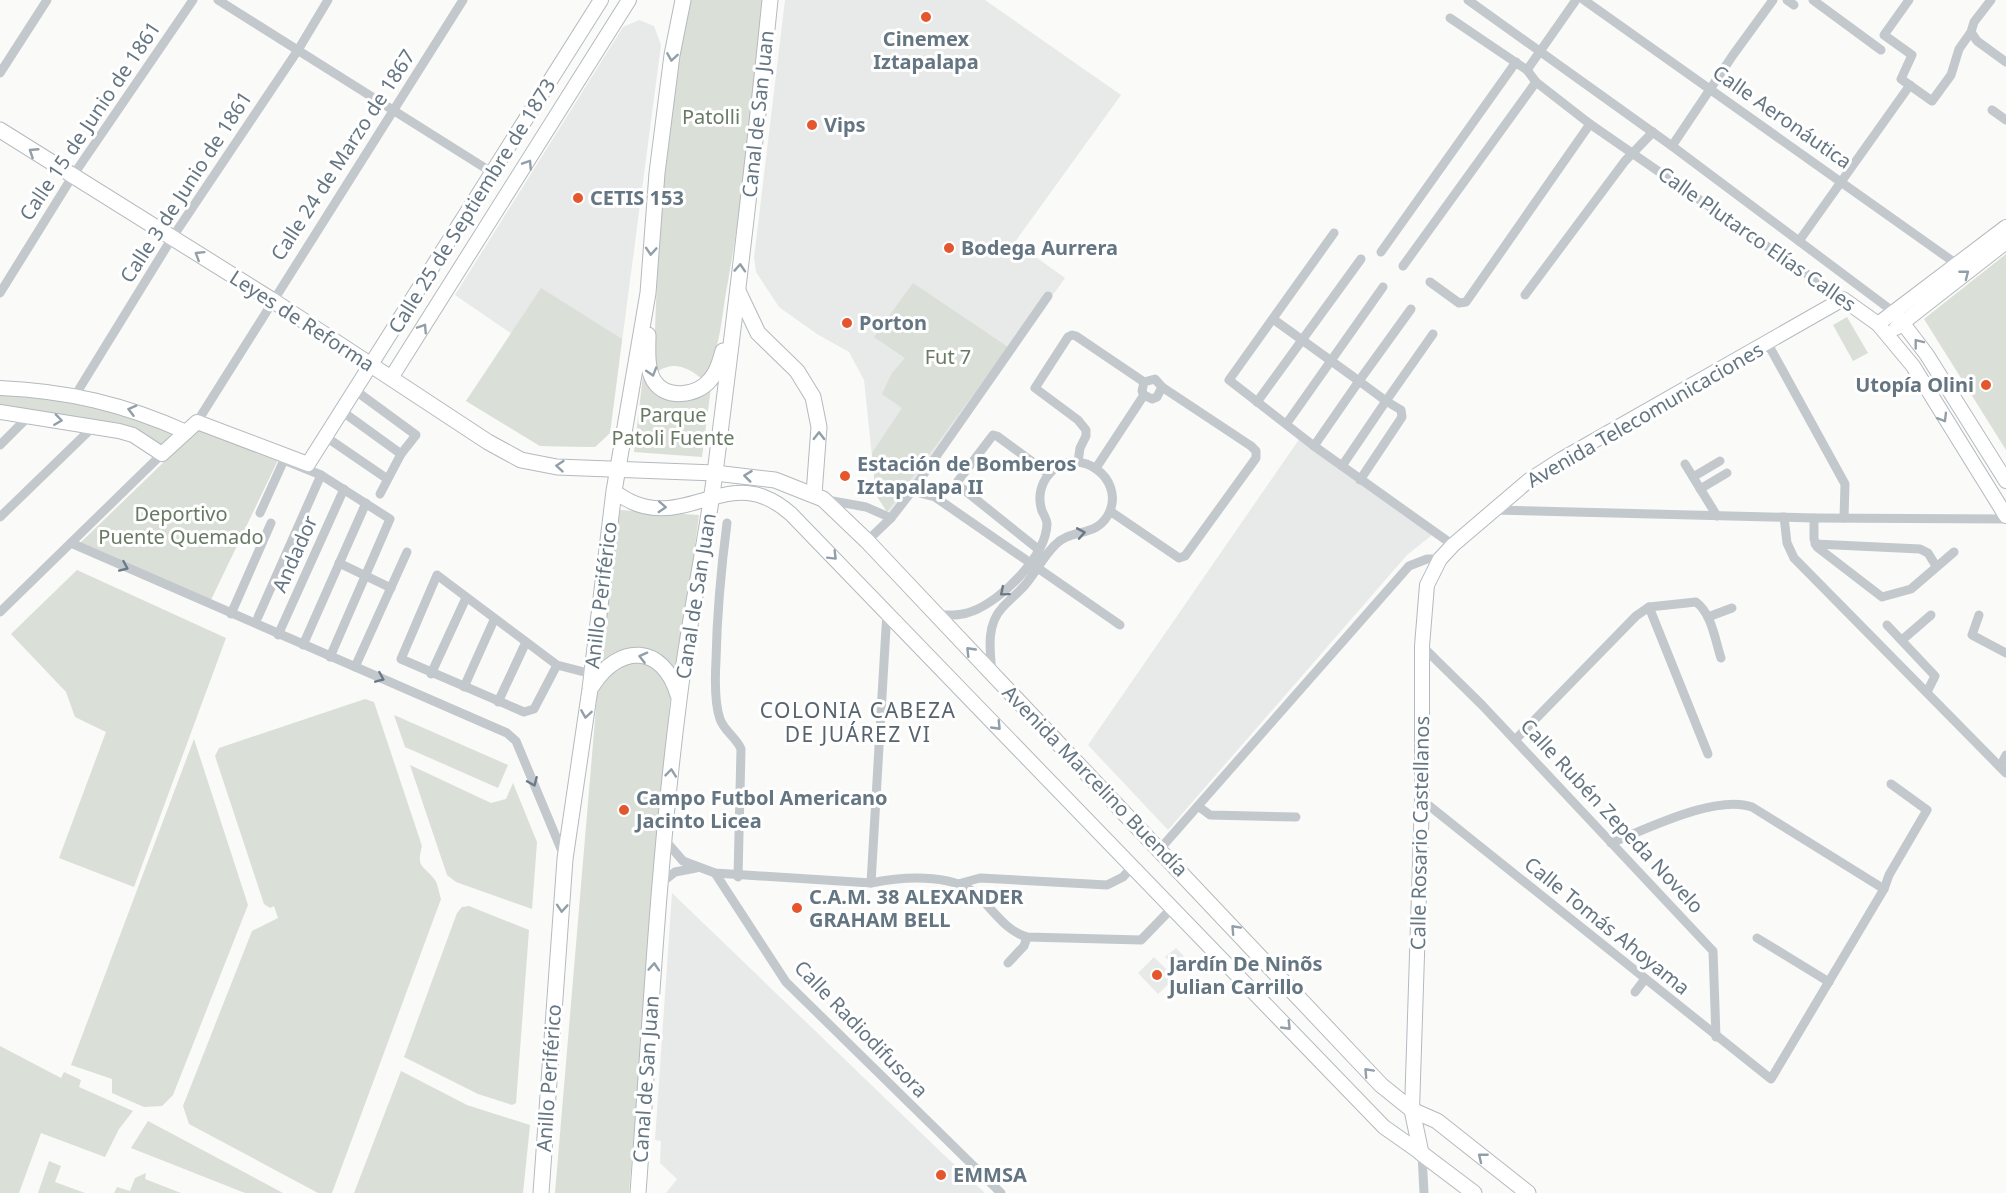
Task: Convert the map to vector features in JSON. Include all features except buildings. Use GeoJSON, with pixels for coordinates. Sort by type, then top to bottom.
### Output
{"type":"FeatureCollection","features":[{"type":"Feature","properties":{"kind":"main road","name":"Anillo Periférico"},"geometry":{"type":"LineString","coordinates":[[541,1193],[565,859],[591,682],[614,491],[648,293],[657,173],[672,55],[683,0]]}},
{"type":"Feature","properties":{"kind":"main road","name":"Canal de San Juan"},"geometry":{"type":"LineString","coordinates":[[638,1193],[660,885],[679,698],[712,498],[770,0]]}},
{"type":"Feature","properties":{"kind":"main road","name":"Leyes de Reforma"},"geometry":{"type":"LineString","coordinates":[[0,130],[272,300],[488,442],[521,460],[557,467],[618,468]]}},
{"type":"Feature","properties":{"kind":"main road"},"geometry":{"type":"LineString","coordinates":[[648,293],[650,371],[661,388],[681,394],[702,388],[714,375],[737,297]]}},
{"type":"Feature","properties":{"kind":"main road"},"geometry":{"type":"LineString","coordinates":[[737,297],[758,333],[797,371],[813,397],[819,427],[819,497]]}},
{"type":"Feature","properties":{"kind":"main road","name":"Avenida Marcelino Buendía"},"geometry":{"type":"LineString","coordinates":[[618,468],[715,473],[775,480],[819,497],[867,541],[1381,1085],[1412,1110],[1437,1121],[1528,1193]]}},
{"type":"Feature","properties":{"kind":"main road"},"geometry":{"type":"LineString","coordinates":[[591,682],[612,661],[625,655],[640,655],[658,662],[666,669],[674,682],[679,698]]}},
{"type":"Feature","properties":{"kind":"main road"},"geometry":{"type":"LineString","coordinates":[[1412,1110],[1422,1153]]}},
{"type":"Feature","properties":{"kind":"main road","name":"Avenida Marcelino Buendía"},"geometry":{"type":"LineString","coordinates":[[1422,1153],[1474,1193]]}},
{"type":"Feature","properties":{"kind":"street"},"geometry":{"type":"LineString","coordinates":[[0,73],[47,0]]}},
{"type":"Feature","properties":{"kind":"street","name":"Calle 15 de Junio de 1861"},"geometry":{"type":"LineString","coordinates":[[0,293],[72,177],[193,0]]}},
{"type":"Feature","properties":{"kind":"street"},"geometry":{"type":"LineString","coordinates":[[218,0],[493,172]]}},
{"type":"Feature","properties":{"kind":"street","name":"Calle 3 de Junio de 1861"},"geometry":{"type":"LineString","coordinates":[[76,394],[172,238],[298,50],[328,0]]}},
{"type":"Feature","properties":{"kind":"street","name":"Calle 24 de Marzo de 1867"},"geometry":{"type":"LineString","coordinates":[[197,422],[463,0]]}},
{"type":"Feature","properties":{"kind":"street","name":"Calle 25 de Septiembre de 1873"},"geometry":{"type":"LineString","coordinates":[[307,466],[602,0]]}},
{"type":"Feature","properties":{"kind":"street","name":"Calle 25 de Septiembre de 1873"},"geometry":{"type":"LineString","coordinates":[[391,378],[629,0]]}},
{"type":"Feature","properties":{"kind":"street","name":"Calle Plutarco Elías Calles"},"geometry":{"type":"LineString","coordinates":[[1468,0],[1653,132],[1885,303],[1927,355],[2006,481]]}},
{"type":"Feature","properties":{"kind":"street"},"geometry":{"type":"LineString","coordinates":[[1527,70],[1576,0]]}},
{"type":"Feature","properties":{"kind":"street","name":"Calle Aeronáutica"},"geometry":{"type":"LineString","coordinates":[[1584,0],[1958,265]]}},
{"type":"Feature","properties":{"kind":"street"},"geometry":{"type":"LineString","coordinates":[[1672,146],[1773,0]]}},
{"type":"Feature","properties":{"kind":"street"},"geometry":{"type":"LineString","coordinates":[[1813,0],[1881,50]]}},
{"type":"Feature","properties":{"kind":"street"},"geometry":{"type":"LineString","coordinates":[[1909,0],[1884,35],[1912,55],[1901,76],[1932,101],[1951,75],[1959,49],[1971,32],[1974,22],[1991,0]]}},
{"type":"Feature","properties":{"kind":"street","name":"Calle Plutarco Elías Calles"},"geometry":{"type":"LineString","coordinates":[[1450,18],[1527,70],[1536,82],[1590,124],[1883,329],[1913,366],[2006,518]]}},
{"type":"Feature","properties":{"kind":"street"},"geometry":{"type":"LineString","coordinates":[[1971,32],[1977,41],[2006,62]]}},
{"type":"Feature","properties":{"kind":"street"},"geometry":{"type":"LineString","coordinates":[[1381,252],[1516,62]]}},
{"type":"Feature","properties":{"kind":"street"},"geometry":{"type":"LineString","coordinates":[[559,66],[579,79]]}},
{"type":"Feature","properties":{"kind":"street"},"geometry":{"type":"LineString","coordinates":[[1403,266],[1536,82]]}},
{"type":"Feature","properties":{"kind":"street"},"geometry":{"type":"LineString","coordinates":[[1799,241],[1910,85]]}},
{"type":"Feature","properties":{"kind":"street"},"geometry":{"type":"LineString","coordinates":[[1992,110],[2006,120]]}},
{"type":"Feature","properties":{"kind":"street"},"geometry":{"type":"LineString","coordinates":[[1430,282],[1459,303],[1466,302],[1590,124]]}},
{"type":"Feature","properties":{"kind":"street"},"geometry":{"type":"LineString","coordinates":[[1525,295],[1634,153],[1653,132]]}},
{"type":"Feature","properties":{"kind":"street"},"geometry":{"type":"LineString","coordinates":[[1899,318],[1958,265],[2006,227]]}},
{"type":"Feature","properties":{"kind":"street"},"geometry":{"type":"LineString","coordinates":[[1334,233],[1228,380],[1360,480],[1453,545]]}},
{"type":"Feature","properties":{"kind":"street"},"geometry":{"type":"LineString","coordinates":[[1883,329],[2006,242]]}},
{"type":"Feature","properties":{"kind":"street"},"geometry":{"type":"LineString","coordinates":[[1257,402],[1361,259]]}},
{"type":"Feature","properties":{"kind":"street"},"geometry":{"type":"LineString","coordinates":[[1287,423],[1383,287]]}},
{"type":"Feature","properties":{"kind":"street"},"geometry":{"type":"LineString","coordinates":[[867,541],[891,518],[912,491],[1048,296]]}},
{"type":"Feature","properties":{"kind":"street","name":"Avenida Telecomunicaciones"},"geometry":{"type":"LineString","coordinates":[[1440,559],[1453,545],[1528,481],[1562,459],[1768,344],[1843,299]]}},
{"type":"Feature","properties":{"kind":"street"},"geometry":{"type":"LineString","coordinates":[[1314,446],[1411,309]]}},
{"type":"Feature","properties":{"kind":"street"},"geometry":{"type":"LineString","coordinates":[[1273,318],[1401,410],[1402,417],[1360,480]]}},
{"type":"Feature","properties":{"kind":"street"},"geometry":{"type":"LineString","coordinates":[[1078,462],[1086,430],[1078,420],[1036,390],[1036,383],[1072,334],[1152,399],[1161,390]]}},
{"type":"Feature","properties":{"kind":"street"},"geometry":{"type":"LineString","coordinates":[[1342,466],[1433,334]]}},
{"type":"Feature","properties":{"kind":"street"},"geometry":{"type":"LineString","coordinates":[[1768,344],[1845,484],[1844,518]]}},
{"type":"Feature","properties":{"kind":"street"},"geometry":{"type":"LineString","coordinates":[[1096,468],[1142,390],[1155,379],[1161,390],[1172,394],[1256,451],[1256,458],[1185,556],[1179,558],[1110,511]]}},
{"type":"Feature","properties":{"kind":"street"},"geometry":{"type":"LineString","coordinates":[[0,388],[76,394],[142,412],[186,432]]}},
{"type":"Feature","properties":{"kind":"street"},"geometry":{"type":"LineString","coordinates":[[356,391],[416,435],[386,478],[380,494]]}},
{"type":"Feature","properties":{"kind":"street"},"geometry":{"type":"LineString","coordinates":[[0,412],[94,426],[134,435],[162,454]]}},
{"type":"Feature","properties":{"kind":"street"},"geometry":{"type":"LineString","coordinates":[[343,412],[401,454]]}},
{"type":"Feature","properties":{"kind":"street"},"geometry":{"type":"LineString","coordinates":[[0,445],[29,416]]}},
{"type":"Feature","properties":{"kind":"street"},"geometry":{"type":"LineString","coordinates":[[0,612],[197,422],[307,466],[390,519],[330,657]]}},
{"type":"Feature","properties":{"kind":"street"},"geometry":{"type":"LineString","coordinates":[[0,517],[94,426]]}},
{"type":"Feature","properties":{"kind":"street"},"geometry":{"type":"LineString","coordinates":[[1038,549],[958,485],[958,481],[993,435],[998,436],[1049,474]]}},
{"type":"Feature","properties":{"kind":"street"},"geometry":{"type":"LineString","coordinates":[[326,437],[386,478]]}},
{"type":"Feature","properties":{"kind":"street"},"geometry":{"type":"LineString","coordinates":[[260,513],[284,460],[307,466]]}},
{"type":"Feature","properties":{"kind":"street"},"geometry":{"type":"LineString","coordinates":[[1693,477],[1720,461]]}},
{"type":"Feature","properties":{"kind":"street"},"geometry":{"type":"LineString","coordinates":[[936,615],[972,612],[985,606],[1011,586],[1033,565],[1056,543],[1065,537],[1098,528],[1110,511],[1113,500],[1110,484],[1096,468],[1078,462],[1065,464],[1049,474],[1040,496],[1047,522],[1033,565],[1025,586],[994,618],[991,632],[992,673]]}},
{"type":"Feature","properties":{"kind":"street"},"geometry":{"type":"LineString","coordinates":[[1685,464],[1717,516]]}},
{"type":"Feature","properties":{"kind":"street"},"geometry":{"type":"LineString","coordinates":[[1700,489],[1727,473]]}},
{"type":"Feature","properties":{"kind":"street","name":"Andador"},"geometry":{"type":"LineString","coordinates":[[258,616],[321,475]]}},
{"type":"Feature","properties":{"kind":"street","name":"Andador"},"geometry":{"type":"LineString","coordinates":[[278,635],[344,489]]}},
{"type":"Feature","properties":{"kind":"street","name":"Avenida Marcelino Buendía"},"geometry":{"type":"LineString","coordinates":[[614,491],[634,504],[645,506],[685,507],[712,498],[750,493],[777,503],[887,611],[1384,1127],[1422,1153]]}},
{"type":"Feature","properties":{"kind":"street"},"geometry":{"type":"LineString","coordinates":[[912,491],[934,497],[1120,625]]}},
{"type":"Feature","properties":{"kind":"street"},"geometry":{"type":"LineString","coordinates":[[819,497],[866,507],[891,518]]}},
{"type":"Feature","properties":{"kind":"street"},"geometry":{"type":"LineString","coordinates":[[303,645],[366,502]]}},
{"type":"Feature","properties":{"kind":"street"},"geometry":{"type":"LineString","coordinates":[[1493,510],[1814,518],[2006,518]]}},
{"type":"Feature","properties":{"kind":"street"},"geometry":{"type":"LineString","coordinates":[[1785,517],[1787,543],[1794,558],[2003,770]]}},
{"type":"Feature","properties":{"kind":"street"},"geometry":{"type":"LineString","coordinates":[[1814,518],[1815,544],[1882,597],[1911,589],[1954,552]]}},
{"type":"Feature","properties":{"kind":"street","name":"Andador"},"geometry":{"type":"LineString","coordinates":[[231,614],[271,523]]}},
{"type":"Feature","properties":{"kind":"street"},"geometry":{"type":"LineString","coordinates":[[726,523],[717,610],[715,684],[719,717],[741,748],[738,877]]}},
{"type":"Feature","properties":{"kind":"street"},"geometry":{"type":"LineString","coordinates":[[70,543],[513,737],[565,859]]}},
{"type":"Feature","properties":{"kind":"street"},"geometry":{"type":"LineString","coordinates":[[1815,544],[1920,549],[1928,553],[1936,566]]}},
{"type":"Feature","properties":{"kind":"street"},"geometry":{"type":"LineString","coordinates":[[355,667],[407,552]]}},
{"type":"Feature","properties":{"kind":"street"},"geometry":{"type":"LineString","coordinates":[[1160,849],[1410,566],[1427,560],[1440,559]]}},
{"type":"Feature","properties":{"kind":"street","name":"Calle Rosario Castellanos"},"geometry":{"type":"LineString","coordinates":[[1412,1110],[1422,800],[1422,646],[1427,585],[1440,559]]}},
{"type":"Feature","properties":{"kind":"street"},"geometry":{"type":"LineString","coordinates":[[339,563],[391,588]]}},
{"type":"Feature","properties":{"kind":"street"},"geometry":{"type":"LineString","coordinates":[[557,665],[530,712],[524,712],[431,674],[401,659],[437,575],[557,665],[591,682]]}},
{"type":"Feature","properties":{"kind":"street"},"geometry":{"type":"LineString","coordinates":[[431,674],[466,598]]}},
{"type":"Feature","properties":{"kind":"street"},"geometry":{"type":"LineString","coordinates":[[1515,740],[1636,616],[1649,607],[1696,602],[1703,607],[1708,617],[1721,658]]}},
{"type":"Feature","properties":{"kind":"street"},"geometry":{"type":"LineString","coordinates":[[1649,607],[1708,754]]}},
{"type":"Feature","properties":{"kind":"street"},"geometry":{"type":"LineString","coordinates":[[1708,617],[1732,608]]}},
{"type":"Feature","properties":{"kind":"street"},"geometry":{"type":"LineString","coordinates":[[871,883],[887,611]]}},
{"type":"Feature","properties":{"kind":"street"},"geometry":{"type":"LineString","coordinates":[[1902,640],[1931,615]]}},
{"type":"Feature","properties":{"kind":"street"},"geometry":{"type":"LineString","coordinates":[[1979,615],[1971,635],[2006,653]]}},
{"type":"Feature","properties":{"kind":"street"},"geometry":{"type":"LineString","coordinates":[[464,687],[495,620]]}},
{"type":"Feature","properties":{"kind":"street"},"geometry":{"type":"LineString","coordinates":[[1887,625],[1935,676],[1927,692]]}},
{"type":"Feature","properties":{"kind":"street"},"geometry":{"type":"LineString","coordinates":[[498,702],[526,642]]}},
{"type":"Feature","properties":{"kind":"street","name":"Calle Rubén Zepeda Novelo"},"geometry":{"type":"LineString","coordinates":[[1422,646],[1515,740],[1713,951],[1716,1037]]}},
{"type":"Feature","properties":{"kind":"street"},"geometry":{"type":"LineString","coordinates":[[2003,770],[2006,755]]}},
{"type":"Feature","properties":{"kind":"street"},"geometry":{"type":"LineString","coordinates":[[1757,938],[1829,982],[1927,810],[1891,784]]}},
{"type":"Feature","properties":{"kind":"street","name":"Calle Tomás Ahoyama"},"geometry":{"type":"LineString","coordinates":[[1422,800],[1716,1037],[1771,1078],[1829,982]]}},
{"type":"Feature","properties":{"kind":"street"},"geometry":{"type":"LineString","coordinates":[[1611,843],[1704,808],[1740,803],[1752,807],[1884,889]]}},
{"type":"Feature","properties":{"kind":"street"},"geometry":{"type":"LineString","coordinates":[[1198,806],[1210,815],[1296,817]]}},
{"type":"Feature","properties":{"kind":"street"},"geometry":{"type":"LineString","coordinates":[[664,839],[676,856],[696,868],[738,877],[871,883],[891,879],[958,884],[980,878],[1107,885],[1124,877],[1132,867]]}},
{"type":"Feature","properties":{"kind":"street"},"geometry":{"type":"LineString","coordinates":[[660,885],[675,872],[696,868]]}},
{"type":"Feature","properties":{"kind":"street","name":"Calle Radiodifusora"},"geometry":{"type":"LineString","coordinates":[[715,873],[786,982],[1001,1193]]}},
{"type":"Feature","properties":{"kind":"street"},"geometry":{"type":"LineString","coordinates":[[958,884],[973,892],[1017,934],[1027,938],[1141,940],[1173,908]]}},
{"type":"Feature","properties":{"kind":"street"},"geometry":{"type":"LineString","coordinates":[[1008,963],[1024,946],[1027,938]]}},
{"type":"Feature","properties":{"kind":"street"},"geometry":{"type":"LineString","coordinates":[[1635,992],[1645,978]]}},
{"type":"Feature","properties":{"kind":"street"},"geometry":{"type":"LineString","coordinates":[[1422,1153],[1424,1193]]}},
{"type":"Feature","properties":{"kind":"shaded area"},"geometry":{"type":"Polygon","coordinates":[[[785,0],[985,0],[1121,95],[1015,242],[1065,278],[894,518],[876,495],[864,380],[849,352],[817,334],[779,307],[756,272],[754,258],[785,0]]]}},
{"type":"Feature","properties":{"kind":"shaded area","name":"CETIS 153"},"geometry":{"type":"Polygon","coordinates":[[[639,20],[654,26],[661,45],[610,433],[595,447],[540,446],[466,401],[512,334],[455,295],[623,27],[639,20]]]}},
{"type":"Feature","properties":{"kind":"shaded area"},"geometry":{"type":"Polygon","coordinates":[[[1300,438],[1432,535],[1407,555],[1168,830],[1088,745],[1300,438]]]}},
{"type":"Feature","properties":{"kind":"shaded area"},"geometry":{"type":"Polygon","coordinates":[[[672,893],[985,1193],[666,1193],[677,1179],[660,1163],[661,1141],[655,1140],[672,893]]]}},
{"type":"Feature","properties":{"kind":"shaded area"},"geometry":{"type":"Polygon","coordinates":[[[1176,948],[1184,956],[1173,965],[1165,957],[1176,948]]]}},
{"type":"Feature","properties":{"kind":"shaded area","name":"Jardín De Ninõs Julian Carrillo"},"geometry":{"type":"Polygon","coordinates":[[[1154,957],[1175,978],[1158,994],[1138,973],[1154,957]]]}},
{"type":"Feature","properties":{"kind":"green space","name":"Patolli"},"geometry":{"type":"Polygon","coordinates":[[[689,0],[765,0],[744,180],[733,251],[717,347],[702,379],[686,368],[668,367],[656,373],[654,366],[657,274],[668,136],[689,0]]]}},
{"type":"Feature","properties":{"kind":"green space","name":"Utopía Olini"},"geometry":{"type":"Polygon","coordinates":[[[2006,254],[2006,450],[1924,319],[2006,254]]]}},
{"type":"Feature","properties":{"kind":"green space","name":"Fut 7"},"geometry":{"type":"Polygon","coordinates":[[[913,283],[1008,347],[887,512],[876,495],[872,453],[902,408],[882,394],[892,373],[905,358],[874,337],[913,283]]]}},
{"type":"Feature","properties":{"kind":"green space"},"geometry":{"type":"Polygon","coordinates":[[[541,288],[622,339],[610,433],[595,447],[540,446],[466,401],[541,288]]]}},
{"type":"Feature","properties":{"kind":"green space"},"geometry":{"type":"Polygon","coordinates":[[[1847,317],[1868,353],[1853,361],[1833,325],[1847,317]]]}},
{"type":"Feature","properties":{"kind":"green space","name":"Parque Patoli Fuente"},"geometry":{"type":"Polygon","coordinates":[[[643,375],[651,387],[711,387],[702,457],[634,452],[643,375]]]}},
{"type":"Feature","properties":{"kind":"green space"},"geometry":{"type":"Polygon","coordinates":[[[0,391],[78,398],[183,432],[164,447],[135,431],[0,408],[0,391]]]}},
{"type":"Feature","properties":{"kind":"green space","name":"Deportivo Puente Quemado"},"geometry":{"type":"Polygon","coordinates":[[[199,428],[279,458],[210,602],[79,544],[199,428]]]}},
{"type":"Feature","properties":{"kind":"green space"},"geometry":{"type":"Polygon","coordinates":[[[620,510],[699,515],[678,677],[648,652],[640,649],[622,651],[596,665],[620,510]]]}},
{"type":"Feature","properties":{"kind":"green space"},"geometry":{"type":"Polygon","coordinates":[[[77,570],[226,638],[134,887],[59,858],[106,732],[75,717],[66,692],[11,634],[77,570]]]}},
{"type":"Feature","properties":{"kind":"green space"},"geometry":{"type":"Polygon","coordinates":[[[639,660],[653,666],[671,688],[629,1193],[555,1193],[597,696],[607,675],[639,660]]]}},
{"type":"Feature","properties":{"kind":"green space"},"geometry":{"type":"Polygon","coordinates":[[[365,699],[374,702],[422,846],[420,863],[436,882],[441,899],[332,1193],[318,1193],[189,1124],[183,1106],[252,931],[278,918],[274,906],[270,908],[264,904],[215,756],[219,748],[365,699]]]}},
{"type":"Feature","properties":{"kind":"green space"},"geometry":{"type":"Polygon","coordinates":[[[394,715],[508,765],[498,788],[405,747],[394,715]]]}},
{"type":"Feature","properties":{"kind":"green space"},"geometry":{"type":"Polygon","coordinates":[[[194,739],[248,905],[173,1095],[162,1106],[144,1107],[112,1093],[112,1079],[71,1065],[194,739]]]}},
{"type":"Feature","properties":{"kind":"green space"},"geometry":{"type":"Polygon","coordinates":[[[410,765],[491,803],[506,799],[513,783],[537,842],[532,909],[456,882],[447,875],[410,765]]]}},
{"type":"Feature","properties":{"kind":"green space"},"geometry":{"type":"Polygon","coordinates":[[[469,906],[529,930],[516,1103],[512,1105],[478,1094],[404,1057],[457,913],[462,907],[469,906]]]}},
{"type":"Feature","properties":{"kind":"green space"},"geometry":{"type":"Polygon","coordinates":[[[0,1046],[61,1078],[64,1072],[81,1080],[79,1087],[133,1111],[119,1129],[105,1157],[41,1133],[19,1193],[0,1193],[0,1046]]]}},
{"type":"Feature","properties":{"kind":"green space"},"geometry":{"type":"Polygon","coordinates":[[[401,1071],[467,1105],[530,1125],[523,1193],[354,1193],[401,1071]]]}},
{"type":"Feature","properties":{"kind":"green space"},"geometry":{"type":"Polygon","coordinates":[[[148,1121],[283,1193],[245,1193],[131,1148],[148,1121]]]}},
{"type":"Feature","properties":{"kind":"green space"},"geometry":{"type":"Polygon","coordinates":[[[49,1161],[61,1166],[55,1182],[85,1193],[38,1193],[49,1161]]]}},
{"type":"Feature","properties":{"kind":"green space"},"geometry":{"type":"Polygon","coordinates":[[[146,1173],[145,1179],[181,1193],[114,1193],[117,1187],[130,1191],[135,1178],[146,1173]]]}},
{"type":"Feature","properties":{"kind":"place","name":"Cinemex Iztapalapa"},"geometry":{"type":"Point","coordinates":[926,17]}},
{"type":"Feature","properties":{"kind":"place","name":"Vips"},"geometry":{"type":"Point","coordinates":[812,125]}},
{"type":"Feature","properties":{"kind":"place","name":"CETIS 153"},"geometry":{"type":"Point","coordinates":[578,198]}},
{"type":"Feature","properties":{"kind":"place","name":"Bodega Aurrera"},"geometry":{"type":"Point","coordinates":[949,248]}},
{"type":"Feature","properties":{"kind":"place","name":"Porton"},"geometry":{"type":"Point","coordinates":[847,323]}},
{"type":"Feature","properties":{"kind":"place","name":"Utopía Olini"},"geometry":{"type":"Point","coordinates":[1986,385]}},
{"type":"Feature","properties":{"kind":"place","name":"Estación de Bomberos Iztapalapa II"},"geometry":{"type":"Point","coordinates":[845,476]}},
{"type":"Feature","properties":{"kind":"place","name":"Campo Futbol Americano Jacinto Licea"},"geometry":{"type":"Point","coordinates":[624,810]}},
{"type":"Feature","properties":{"kind":"place","name":"C.A.M. 38 ALEXANDER GRAHAM BELL"},"geometry":{"type":"Point","coordinates":[797,908]}},
{"type":"Feature","properties":{"kind":"place","name":"Jardín De Ninõs Julian Carrillo"},"geometry":{"type":"Point","coordinates":[1157,975]}},
{"type":"Feature","properties":{"kind":"place","name":"EMMSA"},"geometry":{"type":"Point","coordinates":[941,1175]}},
{"type":"Feature","properties":{"kind":"district","name":"COLONIA CABEZA DE JUÁREZ VI"},"geometry":{"type":"Point","coordinates":[858,723]}}]}
